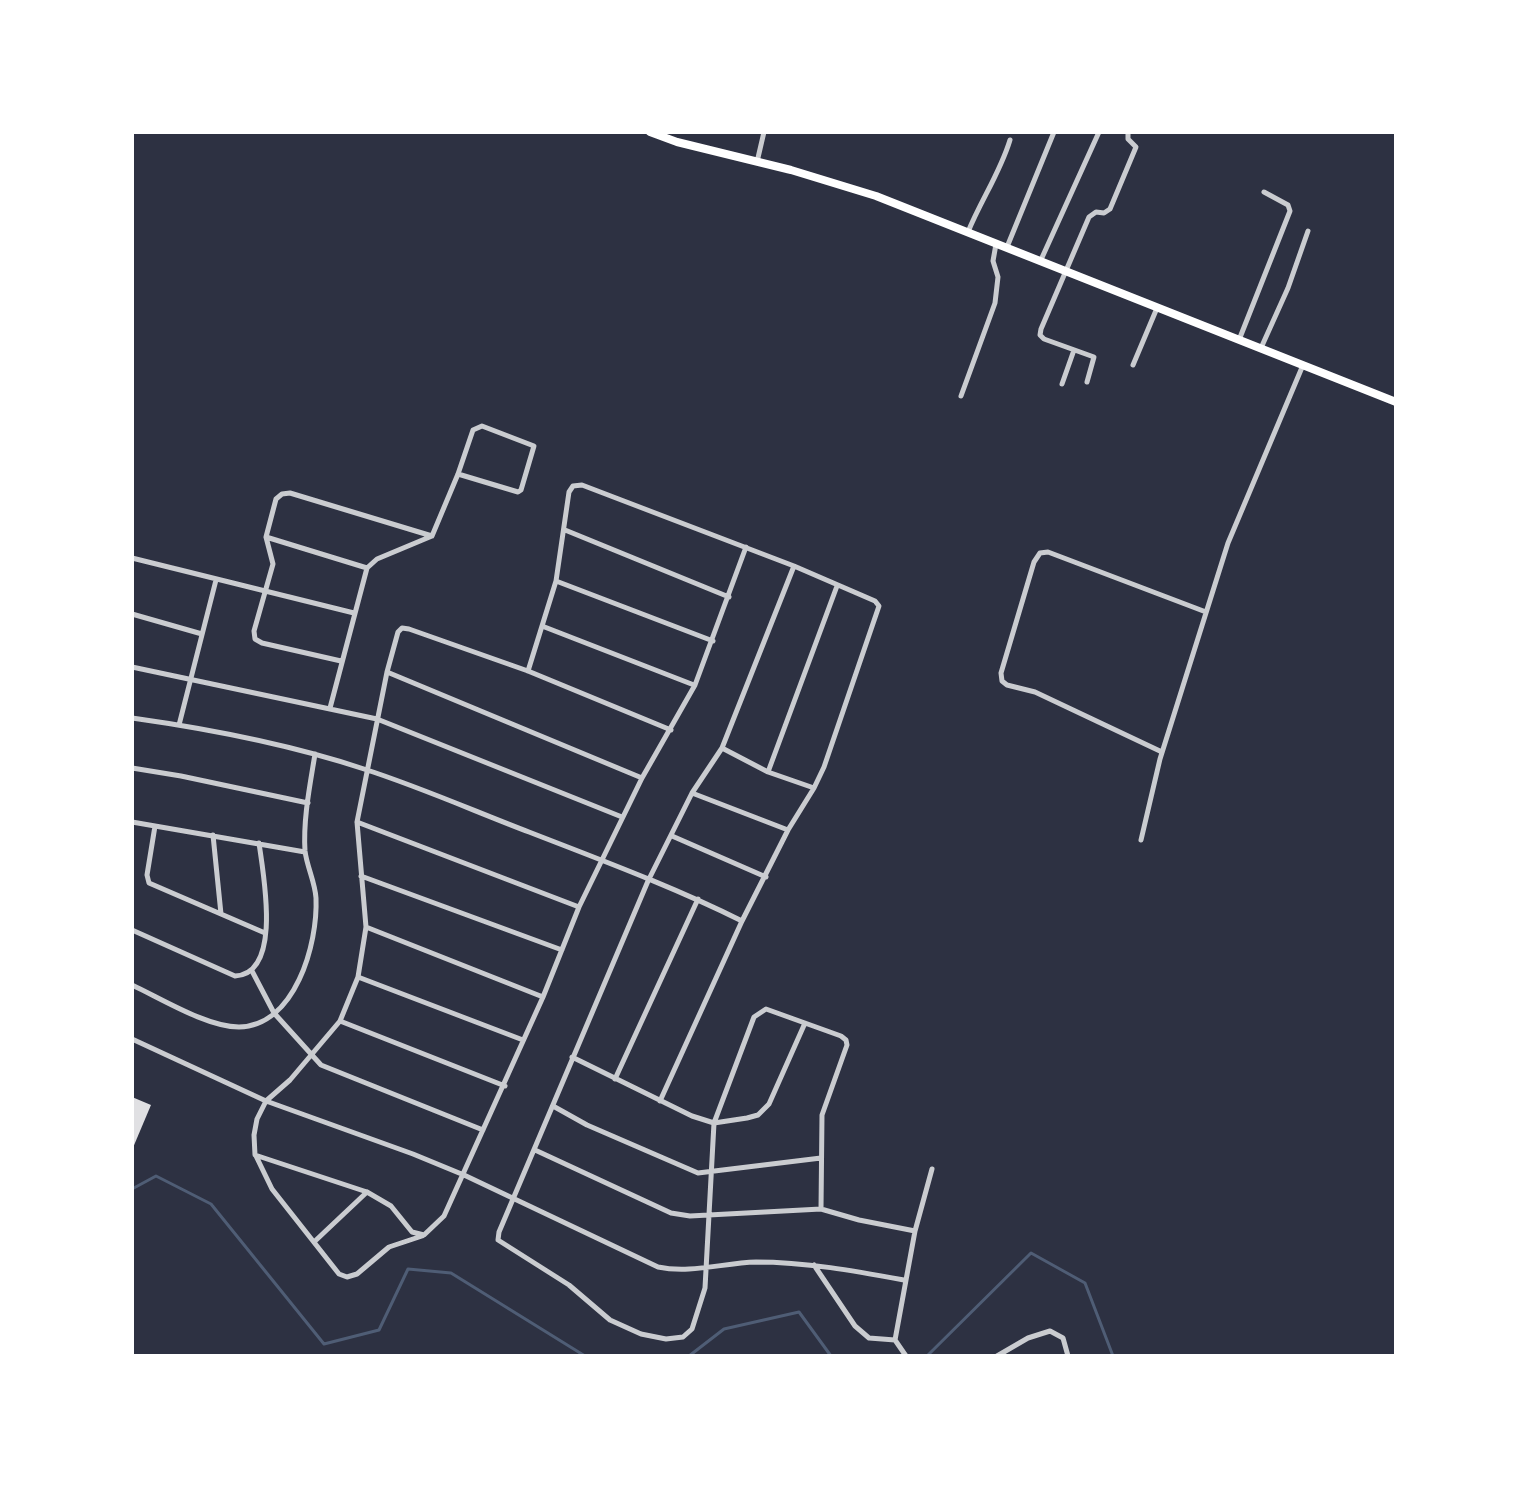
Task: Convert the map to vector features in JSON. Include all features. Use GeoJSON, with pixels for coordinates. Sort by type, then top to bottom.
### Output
{"type":"FeatureCollection","features":[{"type":"Feature","properties":{"kind":"main road"},"geometry":{"type":"LineString","coordinates":[[650,132],[876,196],[1396,402]]}},
{"type":"Feature","properties":{"kind":"street"},"geometry":{"type":"LineString","coordinates":[[757,163],[764,132]]}},
{"type":"Feature","properties":{"kind":"street"},"geometry":{"type":"LineString","coordinates":[[1007,248],[1054,132]]}},
{"type":"Feature","properties":{"kind":"street"},"geometry":{"type":"LineString","coordinates":[[1040,262],[1099,132]]}},
{"type":"Feature","properties":{"kind":"street"},"geometry":{"type":"LineString","coordinates":[[1087,382],[1094,357],[1040,335],[1089,217],[1110,209],[1136,147],[1128,139],[1128,132]]}},
{"type":"Feature","properties":{"kind":"street"},"geometry":{"type":"LineString","coordinates":[[968,232],[1002,167],[1010,140]]}},
{"type":"Feature","properties":{"kind":"street"},"geometry":{"type":"LineString","coordinates":[[1239,340],[1290,211],[1288,205],[1264,192]]}},
{"type":"Feature","properties":{"kind":"street"},"geometry":{"type":"LineString","coordinates":[[1261,348],[1288,288],[1308,231]]}},
{"type":"Feature","properties":{"kind":"street"},"geometry":{"type":"LineString","coordinates":[[961,396],[995,303],[998,277],[993,261],[996,244]]}},
{"type":"Feature","properties":{"kind":"street"},"geometry":{"type":"LineString","coordinates":[[1133,365],[1157,308]]}},
{"type":"Feature","properties":{"kind":"street"},"geometry":{"type":"LineString","coordinates":[[1062,384],[1074,350]]}},
{"type":"Feature","properties":{"kind":"street"},"geometry":{"type":"LineString","coordinates":[[1141,840],[1162,752],[1228,543],[1303,365]]}},
{"type":"Feature","properties":{"kind":"street"},"geometry":{"type":"LineString","coordinates":[[330,708],[367,568],[377,559],[432,536],[473,430],[477,426],[534,446],[518,492],[458,474]]}},
{"type":"Feature","properties":{"kind":"street"},"geometry":{"type":"LineString","coordinates":[[528,671],[556,581],[569,492],[573,486],[582,485],[746,547],[875,601],[879,606],[814,788],[788,830],[742,921],[660,1101]]}},
{"type":"Feature","properties":{"kind":"street"},"geometry":{"type":"LineString","coordinates":[[341,661],[255,639],[254,631],[273,564],[266,537],[276,499],[290,493],[432,536]]}},
{"type":"Feature","properties":{"kind":"street"},"geometry":{"type":"LineString","coordinates":[[565,530],[729,597]]}},
{"type":"Feature","properties":{"kind":"street"},"geometry":{"type":"LineString","coordinates":[[266,537],[367,568]]}},
{"type":"Feature","properties":{"kind":"street"},"geometry":{"type":"LineString","coordinates":[[671,730],[528,671],[409,629],[402,628],[398,632],[357,822],[366,927],[358,977],[340,1021],[312,1056],[266,1101],[257,1119],[254,1135],[255,1155],[272,1189],[339,1274],[347,1277],[357,1274],[389,1247],[424,1235],[444,1216],[505,1086],[579,907],[642,778],[671,730],[695,685],[746,547]]}},
{"type":"Feature","properties":{"kind":"street"},"geometry":{"type":"LineString","coordinates":[[1162,752],[1035,692],[1002,681],[1001,673],[1034,562],[1040,553],[1048,552],[1206,612]]}},
{"type":"Feature","properties":{"kind":"street"},"geometry":{"type":"LineString","coordinates":[[132,558],[354,613]]}},
{"type":"Feature","properties":{"kind":"street"},"geometry":{"type":"LineString","coordinates":[[794,566],[722,748],[692,793],[648,881],[498,1240],[569,1285],[610,1320],[641,1334],[666,1339],[683,1337],[692,1329],[702,1303],[714,1123],[754,1017],[766,1009],[846,1040],[847,1045],[822,1115],[821,1209]]}},
{"type":"Feature","properties":{"kind":"street"},"geometry":{"type":"LineString","coordinates":[[179,725],[216,580]]}},
{"type":"Feature","properties":{"kind":"street"},"geometry":{"type":"LineString","coordinates":[[556,581],[713,641]]}},
{"type":"Feature","properties":{"kind":"street"},"geometry":{"type":"LineString","coordinates":[[768,772],[837,586]]}},
{"type":"Feature","properties":{"kind":"street"},"geometry":{"type":"LineString","coordinates":[[132,614],[202,634]]}},
{"type":"Feature","properties":{"kind":"street"},"geometry":{"type":"LineString","coordinates":[[542,626],[695,685]]}},
{"type":"Feature","properties":{"kind":"street"},"geometry":{"type":"LineString","coordinates":[[132,667],[377,719],[622,817]]}},
{"type":"Feature","properties":{"kind":"street"},"geometry":{"type":"LineString","coordinates":[[387,672],[642,778]]}},
{"type":"Feature","properties":{"kind":"street"},"geometry":{"type":"LineString","coordinates":[[132,718],[315,754],[366,769],[602,860],[698,899],[742,921]]}},
{"type":"Feature","properties":{"kind":"street"},"geometry":{"type":"LineString","coordinates":[[722,748],[768,772],[814,788]]}},
{"type":"Feature","properties":{"kind":"street"},"geometry":{"type":"LineString","coordinates":[[132,985],[213,1023],[239,1027],[259,1023],[295,992],[305,968],[316,916],[316,896],[305,852],[315,754]]}},
{"type":"Feature","properties":{"kind":"street"},"geometry":{"type":"LineString","coordinates":[[132,768],[308,803]]}},
{"type":"Feature","properties":{"kind":"street"},"geometry":{"type":"LineString","coordinates":[[692,793],[788,830]]}},
{"type":"Feature","properties":{"kind":"street"},"geometry":{"type":"LineString","coordinates":[[132,822],[305,852]]}},
{"type":"Feature","properties":{"kind":"street"},"geometry":{"type":"LineString","coordinates":[[357,822],[579,907]]}},
{"type":"Feature","properties":{"kind":"street"},"geometry":{"type":"LineString","coordinates":[[155,826],[147,875],[149,883],[265,933]]}},
{"type":"Feature","properties":{"kind":"street"},"geometry":{"type":"LineString","coordinates":[[213,835],[222,915]]}},
{"type":"Feature","properties":{"kind":"street"},"geometry":{"type":"LineString","coordinates":[[672,836],[766,877]]}},
{"type":"Feature","properties":{"kind":"street"},"geometry":{"type":"LineString","coordinates":[[132,930],[235,976],[252,971],[265,933],[266,895],[259,843]]}},
{"type":"Feature","properties":{"kind":"street"},"geometry":{"type":"LineString","coordinates":[[361,876],[562,950]]}},
{"type":"Feature","properties":{"kind":"street"},"geometry":{"type":"LineString","coordinates":[[615,1079],[698,899]]}},
{"type":"Feature","properties":{"kind":"street"},"geometry":{"type":"LineString","coordinates":[[366,927],[543,997]]}},
{"type":"Feature","properties":{"kind":"street"},"geometry":{"type":"LineString","coordinates":[[252,971],[274,1013],[321,1065],[483,1130]]}},
{"type":"Feature","properties":{"kind":"street"},"geometry":{"type":"LineString","coordinates":[[358,977],[523,1040]]}},
{"type":"Feature","properties":{"kind":"street"},"geometry":{"type":"LineString","coordinates":[[340,1021],[505,1086]]}},
{"type":"Feature","properties":{"kind":"street"},"geometry":{"type":"LineString","coordinates":[[572,1057],[660,1101],[714,1123],[758,1115],[769,1104],[805,1023]]}},
{"type":"Feature","properties":{"kind":"street"},"geometry":{"type":"LineString","coordinates":[[132,1039],[266,1101],[464,1175],[658,1267],[688,1270],[755,1262],[814,1265],[904,1280]]}},
{"type":"Feature","properties":{"kind":"street"},"geometry":{"type":"LineString","coordinates":[[553,1106],[587,1125],[698,1173],[821,1158]]}},
{"type":"Feature","properties":{"kind":"street"},"geometry":{"type":"LineString","coordinates":[[535,1150],[671,1213],[710,1216],[821,1209],[915,1231]]}},
{"type":"Feature","properties":{"kind":"street"},"geometry":{"type":"LineString","coordinates":[[255,1155],[367,1192],[391,1206],[412,1232],[424,1235]]}},
{"type":"Feature","properties":{"kind":"street"},"geometry":{"type":"LineString","coordinates":[[906,1356],[895,1340],[904,1280],[932,1169]]}},
{"type":"Feature","properties":{"kind":"street"},"geometry":{"type":"LineString","coordinates":[[314,1242],[367,1192]]}},
{"type":"Feature","properties":{"kind":"street"},"geometry":{"type":"LineString","coordinates":[[814,1265],[855,1326],[869,1338],[895,1340]]}},
{"type":"Feature","properties":{"kind":"street"},"geometry":{"type":"LineString","coordinates":[[997,1356],[1028,1338],[1050,1331],[1063,1338],[1068,1356]]}},
{"type":"Feature","properties":{"kind":"building"},"geometry":{"type":"Polygon","coordinates":[[[132,1097],[151,1105],[132,1150],[132,1097]]]}},
{"type":"Feature","properties":{"kind":"waterway"},"geometry":{"type":"LineString","coordinates":[[132,1189],[156,1176],[211,1204],[324,1344],[379,1330],[408,1269],[451,1273],[585,1356]]}},
{"type":"Feature","properties":{"kind":"waterway"},"geometry":{"type":"LineString","coordinates":[[927,1356],[1031,1253],[1085,1283],[1113,1356]]}},
{"type":"Feature","properties":{"kind":"waterway"},"geometry":{"type":"LineString","coordinates":[[689,1356],[724,1329],[799,1312],[831,1356]]}}]}
